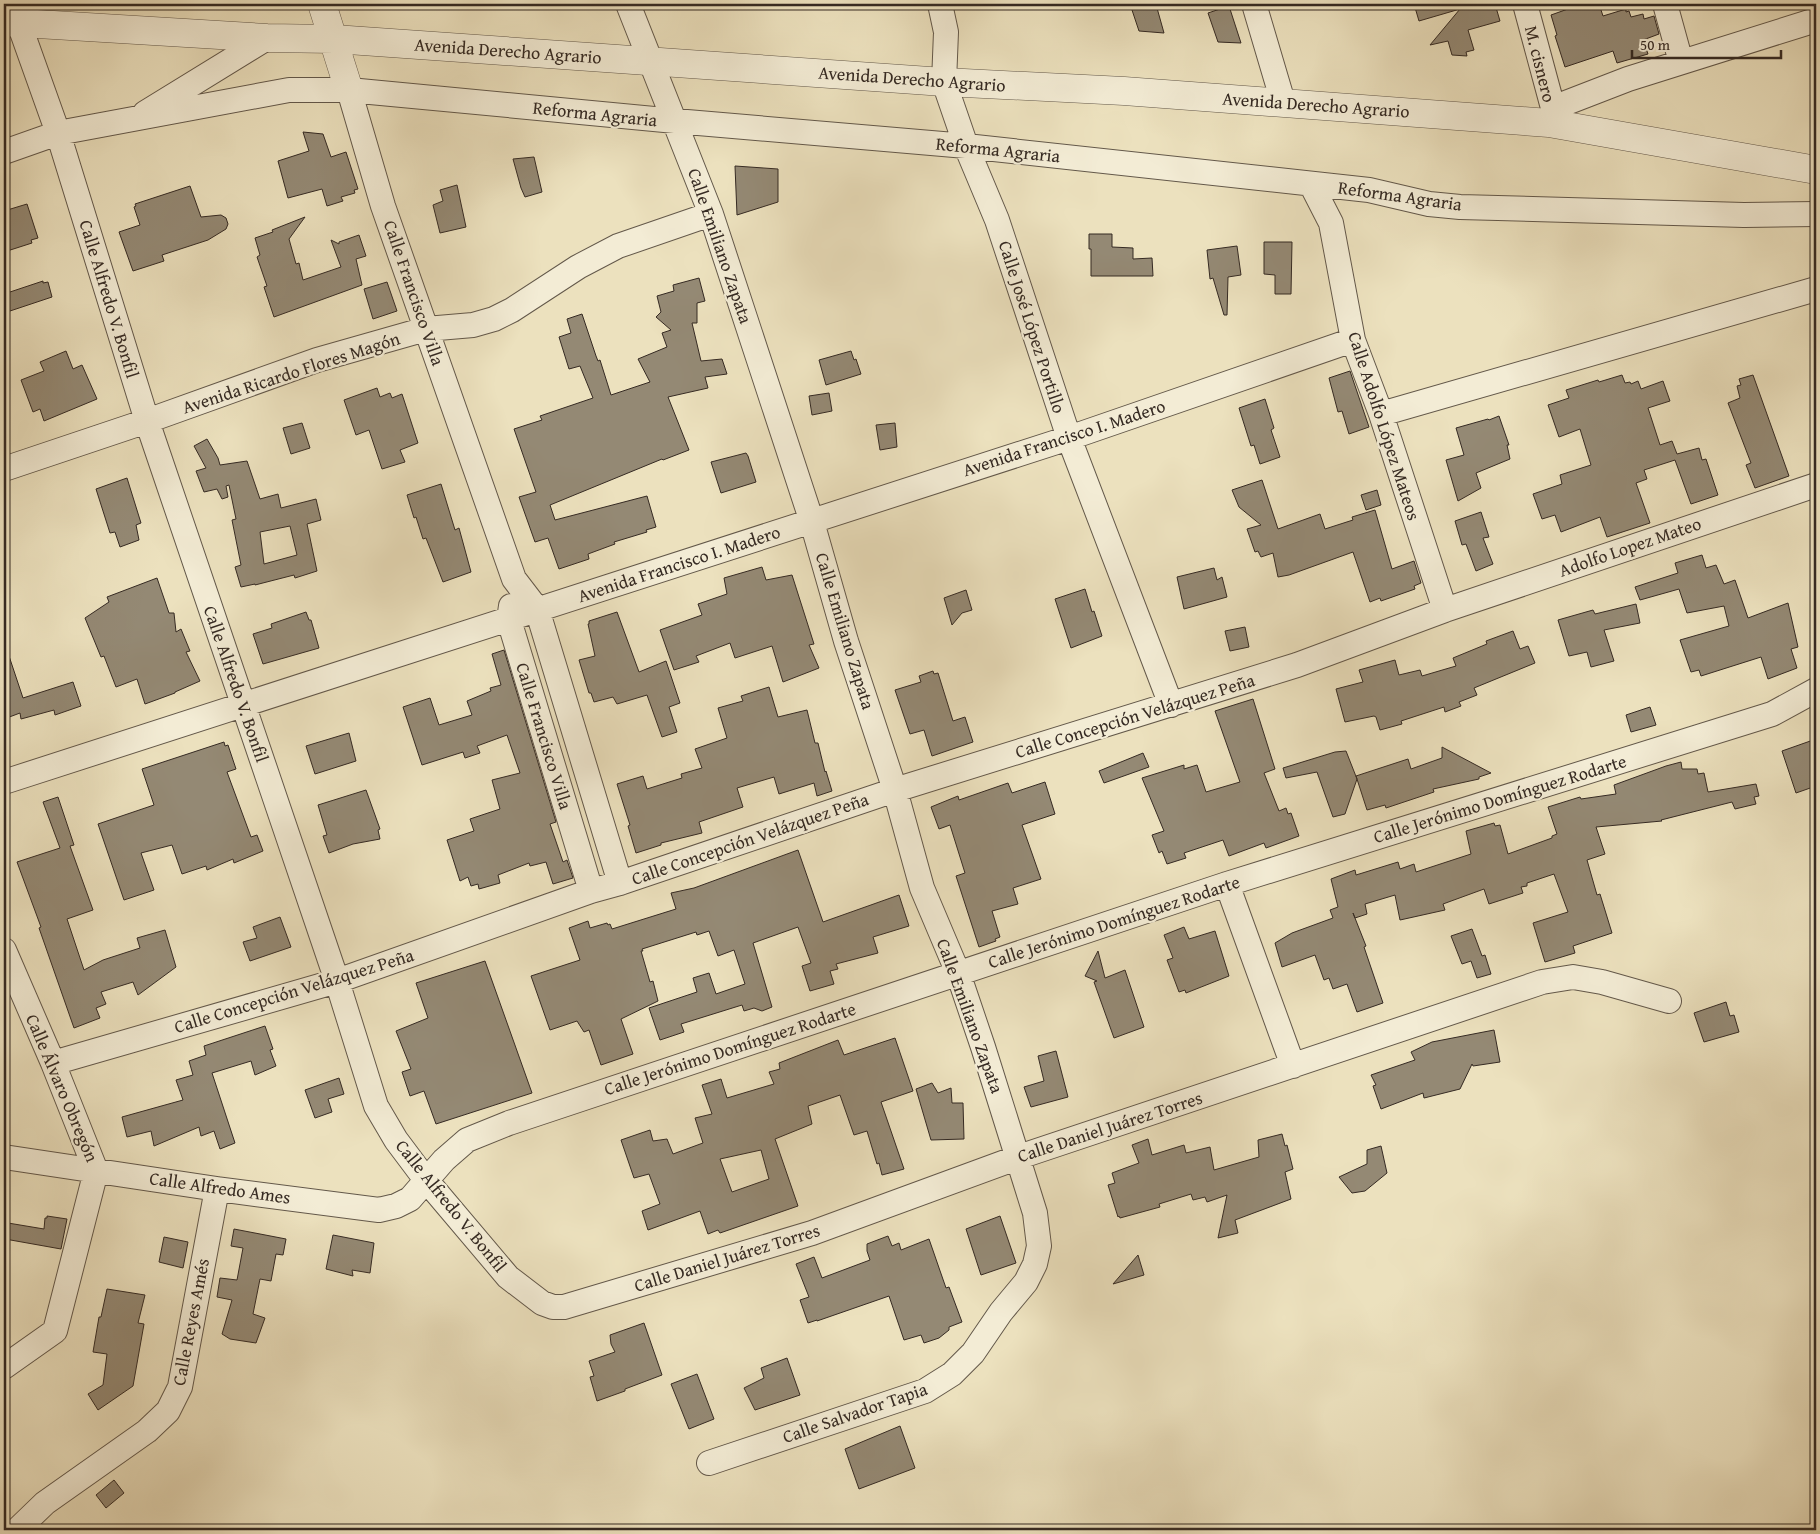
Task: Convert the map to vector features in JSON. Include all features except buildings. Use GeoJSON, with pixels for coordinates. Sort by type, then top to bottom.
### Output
{"type":"FeatureCollection","features":[{"type":"Feature","properties":{"kind":"street","name":"Calle Francisco Villa"},"geometry":{"type":"LineString","coordinates":[[322,4],[334,38],[383,206],[514,579],[537,609],[620,883]]}},
{"type":"Feature","properties":{"kind":"street","name":"Calle Emiliano Zapata"},"geometry":{"type":"LineString","coordinates":[[628,4],[711,214],[812,522],[846,641],[895,790],[922,888],[958,973],[1019,1157],[1034,1213],[1039,1246],[1035,1264]]}},
{"type":"Feature","properties":{"kind":"street"},"geometry":{"type":"LineString","coordinates":[[940,4],[946,32],[944,82]]}},
{"type":"Feature","properties":{"kind":"street"},"geometry":{"type":"LineString","coordinates":[[1254,4],[1283,102]]}},
{"type":"Feature","properties":{"kind":"street","name":"M. cisnero"},"geometry":{"type":"LineString","coordinates":[[1525,4],[1551,116]]}},
{"type":"Feature","properties":{"kind":"street"},"geometry":{"type":"LineString","coordinates":[[1665,4],[1681,62]]}},
{"type":"Feature","properties":{"kind":"street"},"geometry":{"type":"LineString","coordinates":[[1551,116],[1628,79],[1812,15]]}},
{"type":"Feature","properties":{"kind":"street","name":"Avenida Derecho Agrario"},"geometry":{"type":"LineString","coordinates":[[11,16],[267,38],[334,38],[944,82],[1124,90],[1283,102],[1551,116],[1816,170]]}},
{"type":"Feature","properties":{"kind":"street","name":"Calle Alfredo V. Bonfil"},"geometry":{"type":"LineString","coordinates":[[11,16],[58,133],[147,421],[338,981],[376,1106],[396,1140],[426,1180],[508,1277],[542,1303],[553,1307]]}},
{"type":"Feature","properties":{"kind":"street"},"geometry":{"type":"LineString","coordinates":[[136,119],[267,38]]}},
{"type":"Feature","properties":{"kind":"street","name":"Calle José López Portillo"},"geometry":{"type":"LineString","coordinates":[[944,82],[966,146],[997,220],[1069,438],[1171,705]]}},
{"type":"Feature","properties":{"kind":"street","name":"Reforma Agraria"},"geometry":{"type":"LineString","coordinates":[[4,152],[58,133],[289,90],[349,90],[675,122],[966,146],[1369,190],[1429,204],[1460,207],[1744,215],[1816,214]]}},
{"type":"Feature","properties":{"kind":"street","name":"Calle Adolfo López Mateos"},"geometry":{"type":"LineString","coordinates":[[1311,184],[1332,223],[1353,340],[1381,414],[1445,610]]}},
{"type":"Feature","properties":{"kind":"street","name":"Avenida Ricardo Flores Magón"},"geometry":{"type":"LineString","coordinates":[[4,469],[147,421],[317,360],[426,329],[473,325],[494,318],[512,310],[578,267],[618,246],[711,214]]}},
{"type":"Feature","properties":{"kind":"street"},"geometry":{"type":"LineString","coordinates":[[1381,414],[1816,289]]}},
{"type":"Feature","properties":{"kind":"street","name":"Avenida Francisco I. Madero"},"geometry":{"type":"LineString","coordinates":[[4,782],[1069,438],[1353,340]]}},
{"type":"Feature","properties":{"kind":"street","name":"Adolfo Lopez Mateo"},"geometry":{"type":"LineString","coordinates":[[1445,610],[1816,485]]}},
{"type":"Feature","properties":{"kind":"street","name":"Calle Francisco Villa"},"geometry":{"type":"LineString","coordinates":[[514,579],[509,620],[591,891]]}},
{"type":"Feature","properties":{"kind":"street","name":"Calle Concepción Velázquez Peña"},"geometry":{"type":"LineString","coordinates":[[53,1062],[338,981],[591,891],[620,883],[895,790],[1297,665],[1445,610]]}},
{"type":"Feature","properties":{"kind":"street","name":"Calle Jerónimo Domínguez Rodarte"},"geometry":{"type":"LineString","coordinates":[[426,1180],[444,1160],[467,1140],[509,1123],[1226,884],[1772,714],[1816,690]]}},
{"type":"Feature","properties":{"kind":"street"},"geometry":{"type":"LineString","coordinates":[[1226,884],[1293,1066]]}},
{"type":"Feature","properties":{"kind":"street","name":"Calle Álvaro Obregón"},"geometry":{"type":"LineString","coordinates":[[4,950],[53,1062],[96,1171]]}},
{"type":"Feature","properties":{"kind":"street","name":"Calle Daniel Juárez Torres"},"geometry":{"type":"LineString","coordinates":[[553,1307],[564,1307],[812,1233],[1019,1157],[1542,982],[1572,977],[1602,982],[1669,1001]]}},
{"type":"Feature","properties":{"kind":"street","name":"Calle Alfredo Ames"},"geometry":{"type":"LineString","coordinates":[[4,1157],[378,1210],[396,1206],[410,1199],[426,1180]]}},
{"type":"Feature","properties":{"kind":"street"},"geometry":{"type":"LineString","coordinates":[[4,1367],[55,1331],[96,1171]]}},
{"type":"Feature","properties":{"kind":"street","name":"Calle Reyes Amés"},"geometry":{"type":"LineString","coordinates":[[17,1530],[45,1503],[148,1431],[168,1411],[180,1387],[217,1188]]}},
{"type":"Feature","properties":{"kind":"street","name":"Calle Salvador Tapia"},"geometry":{"type":"LineString","coordinates":[[709,1463],[925,1391],[952,1374],[973,1353],[1001,1312],[1026,1282],[1035,1264]]}}]}
